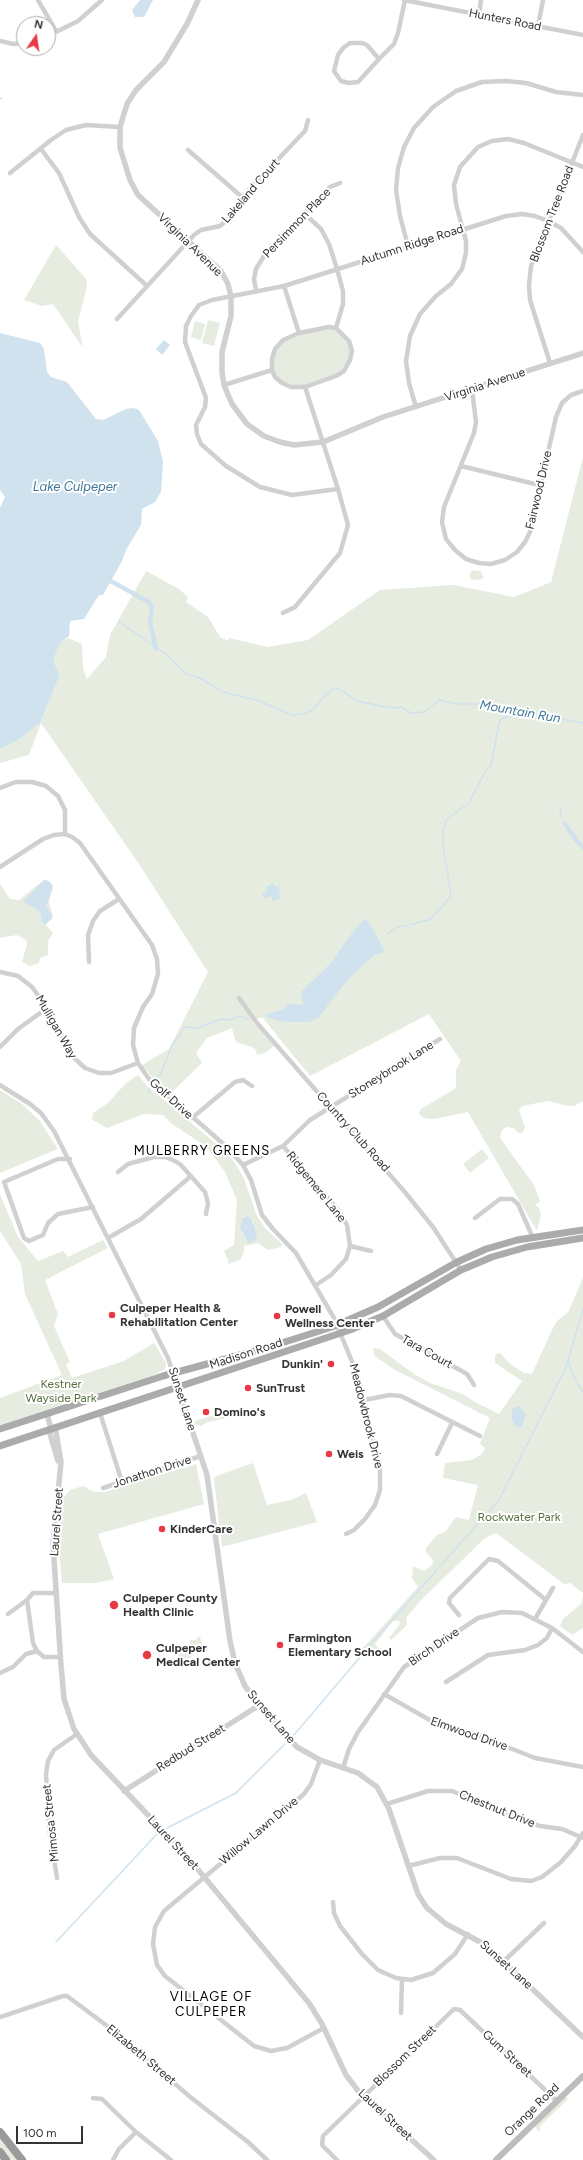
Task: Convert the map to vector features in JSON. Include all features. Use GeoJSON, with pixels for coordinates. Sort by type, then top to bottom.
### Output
{"type":"FeatureCollection","features":[{"type":"Feature","properties":{"kind":"highway"},"geometry":{"type":"LineString","coordinates":[[0,2132],[22,2160]]}},
{"type":"Feature","properties":{"kind":"highway"},"geometry":{"type":"LineString","coordinates":[[0,2152],[6,2160]]}},
{"type":"Feature","properties":{"kind":"main road","name":"Madison Road"},"geometry":{"type":"LineString","coordinates":[[0,1429],[173,1373],[282,1343],[338,1325],[384,1304],[457,1262],[486,1249],[533,1238],[583,1230]]}},
{"type":"Feature","properties":{"kind":"main road","name":"Madison Road"},"geometry":{"type":"LineString","coordinates":[[0,1446],[342,1333],[383,1316],[461,1270],[508,1252],[583,1238]]}},
{"type":"Feature","properties":{"kind":"main road","name":"Orange Road"},"geometry":{"type":"LineString","coordinates":[[496,2160],[583,2076]]}},
{"type":"Feature","properties":{"kind":"street"},"geometry":{"type":"LineString","coordinates":[[38,0],[47,16]]}},
{"type":"Feature","properties":{"kind":"street"},"geometry":{"type":"LineString","coordinates":[[56,31],[78,21],[102,0]]}},
{"type":"Feature","properties":{"kind":"street","name":"Virginia Avenue"},"geometry":{"type":"LineString","coordinates":[[198,0],[187,24],[164,62],[131,97],[124,112],[120,127],[119,139],[122,157],[132,186],[143,201],[221,271],[228,284],[231,297],[231,316],[222,352],[222,372],[224,385],[232,404],[247,424],[264,436],[294,445],[324,442],[357,427],[583,353]]}},
{"type":"Feature","properties":{"kind":"street"},"geometry":{"type":"LineString","coordinates":[[379,59],[367,45],[362,42],[350,43],[343,48],[338,55],[334,70],[341,81],[354,83],[358,82],[394,44],[404,0]]}},
{"type":"Feature","properties":{"kind":"street","name":"Hunters Road"},"geometry":{"type":"LineString","coordinates":[[404,0],[583,35]]}},
{"type":"Feature","properties":{"kind":"street"},"geometry":{"type":"LineString","coordinates":[[479,15],[481,0]]}},
{"type":"Feature","properties":{"kind":"street"},"geometry":{"type":"LineString","coordinates":[[538,26],[543,0]]}},
{"type":"Feature","properties":{"kind":"street"},"geometry":{"type":"LineString","coordinates":[[0,41],[16,44]]}},
{"type":"Feature","properties":{"kind":"street"},"geometry":{"type":"LineString","coordinates":[[408,246],[400,216],[396,190],[398,168],[404,147],[414,128],[433,107],[456,91],[482,82],[526,82],[556,92],[583,95]]}},
{"type":"Feature","properties":{"kind":"street","name":"Lakeland Court"},"geometry":{"type":"LineString","coordinates":[[117,319],[146,286],[201,230],[220,226],[228,219],[242,197],[306,131],[308,120]]}},
{"type":"Feature","properties":{"kind":"street"},"geometry":{"type":"LineString","coordinates":[[10,174],[66,130],[86,125],[120,127]]}},
{"type":"Feature","properties":{"kind":"street","name":"Blossom Tree Road"},"geometry":{"type":"LineString","coordinates":[[550,363],[530,300],[529,285],[531,266],[583,135]]}},
{"type":"Feature","properties":{"kind":"street"},"geometry":{"type":"LineString","coordinates":[[416,407],[409,383],[406,361],[410,336],[420,314],[436,296],[452,284],[462,269],[466,254],[466,241],[456,204],[454,185],[460,167],[478,147],[492,141],[508,139],[524,143],[583,167]]}},
{"type":"Feature","properties":{"kind":"street"},"geometry":{"type":"LineString","coordinates":[[41,149],[59,173],[79,217],[90,234],[146,286]]}},
{"type":"Feature","properties":{"kind":"street"},"geometry":{"type":"LineString","coordinates":[[188,150],[242,197]]}},
{"type":"Feature","properties":{"kind":"street","name":"Persimmon Place"},"geometry":{"type":"LineString","coordinates":[[256,291],[254,278],[256,269],[264,256],[330,187],[340,183]]}},
{"type":"Feature","properties":{"kind":"street"},"geometry":{"type":"LineString","coordinates":[[305,214],[321,229],[329,244],[343,291],[343,304],[336,328]]}},
{"type":"Feature","properties":{"kind":"street","name":"Autumn Ridge Road"},"geometry":{"type":"LineString","coordinates":[[338,490],[295,495],[260,487],[226,466],[199,441],[196,425],[205,407],[206,398],[185,342],[186,326],[191,316],[199,306],[212,300],[284,286],[463,228],[506,216],[522,214],[535,216],[548,221],[561,228],[583,252]]}},
{"type":"Feature","properties":{"kind":"street"},"geometry":{"type":"LineString","coordinates":[[284,286],[298,333]]}},
{"type":"Feature","properties":{"kind":"street"},"geometry":{"type":"LineString","coordinates":[[329,327],[336,328],[349,341],[352,351],[350,360],[344,371],[336,376],[305,387],[291,387],[282,383],[275,377],[272,370],[275,349],[283,340],[298,333],[329,327]]}},
{"type":"Feature","properties":{"kind":"street"},"geometry":{"type":"LineString","coordinates":[[224,385],[272,370]]}},
{"type":"Feature","properties":{"kind":"street"},"geometry":{"type":"LineString","coordinates":[[283,613],[296,607],[340,553],[348,526],[324,442],[305,387]]}},
{"type":"Feature","properties":{"kind":"street","name":"Fairwood Drive"},"geometry":{"type":"LineString","coordinates":[[472,390],[476,422],[461,466],[444,507],[442,522],[446,539],[455,550],[466,559],[479,564],[491,564],[505,560],[517,552],[525,542],[530,532],[539,485],[556,417],[562,403],[571,395],[583,391]]}},
{"type":"Feature","properties":{"kind":"street"},"geometry":{"type":"LineString","coordinates":[[461,466],[539,485]]}},
{"type":"Feature","properties":{"kind":"street"},"geometry":{"type":"LineString","coordinates":[[0,788],[16,782],[32,782],[46,786],[58,796],[65,810],[64,834],[54,835],[43,839],[0,867]]}},
{"type":"Feature","properties":{"kind":"street","name":"Golf Drive"},"geometry":{"type":"LineString","coordinates":[[64,834],[80,843],[152,945],[158,959],[156,984],[142,1007],[134,1028],[133,1046],[138,1063],[149,1079],[227,1147],[243,1165],[251,1180],[259,1206],[265,1219],[296,1252],[342,1333]]}},
{"type":"Feature","properties":{"kind":"street"},"geometry":{"type":"LineString","coordinates":[[89,962],[88,935],[93,921],[100,911],[119,899]]}},
{"type":"Feature","properties":{"kind":"street","name":"Mulligan Way"},"geometry":{"type":"LineString","coordinates":[[0,972],[14,974],[26,981],[47,1008],[67,1050],[75,1060],[85,1068],[99,1073],[111,1073],[138,1063]]}},
{"type":"Feature","properties":{"kind":"street","name":"Country Club Road"},"geometry":{"type":"LineString","coordinates":[[239,998],[256,1023],[404,1190],[433,1227],[461,1270]]}},
{"type":"Feature","properties":{"kind":"street"},"geometry":{"type":"LineString","coordinates":[[0,1047],[18,1029],[47,1008]]}},
{"type":"Feature","properties":{"kind":"street","name":"Stoneybrook Lane"},"geometry":{"type":"LineString","coordinates":[[243,1165],[282,1146],[304,1125],[440,1039]]}},
{"type":"Feature","properties":{"kind":"street"},"geometry":{"type":"LineString","coordinates":[[192,1118],[235,1082],[243,1080],[252,1086]]}},
{"type":"Feature","properties":{"kind":"street","name":"Sunset Lane"},"geometry":{"type":"LineString","coordinates":[[0,1084],[24,1099],[41,1113],[52,1128],[70,1159],[168,1358],[201,1456],[210,1495],[232,1650],[241,1678],[258,1706],[297,1746],[320,1760],[358,1773],[372,1782],[382,1793],[387,1804],[418,1894],[427,1908],[442,1921],[486,1944],[583,2037]]}},
{"type":"Feature","properties":{"kind":"street","name":"Ridgemere Lane"},"geometry":{"type":"LineString","coordinates":[[282,1146],[343,1216],[347,1225],[350,1246]]}},
{"type":"Feature","properties":{"kind":"street"},"geometry":{"type":"LineString","coordinates":[[118,1172],[134,1161],[160,1156],[175,1161],[191,1176],[207,1198],[206,1214]]}},
{"type":"Feature","properties":{"kind":"street"},"geometry":{"type":"LineString","coordinates":[[70,1159],[58,1159],[4,1182],[24,1238],[29,1241],[40,1237],[44,1233],[47,1224],[56,1215],[93,1207]]}},
{"type":"Feature","properties":{"kind":"street"},"geometry":{"type":"LineString","coordinates":[[108,1238],[141,1219],[191,1176]]}},
{"type":"Feature","properties":{"kind":"street"},"geometry":{"type":"LineString","coordinates":[[475,1218],[500,1199],[512,1199],[518,1204],[533,1238]]}},
{"type":"Feature","properties":{"kind":"street"},"geometry":{"type":"LineString","coordinates":[[316,1285],[342,1264],[350,1246],[371,1251]]}},
{"type":"Feature","properties":{"kind":"street","name":"Tara Court"},"geometry":{"type":"LineString","coordinates":[[383,1316],[395,1334],[467,1374],[474,1385]]}},
{"type":"Feature","properties":{"kind":"street","name":"Meadowbrook Drive"},"geometry":{"type":"LineString","coordinates":[[342,1333],[358,1376],[380,1468],[380,1490],[375,1505],[354,1530],[346,1534]]}},
{"type":"Feature","properties":{"kind":"street"},"geometry":{"type":"LineString","coordinates":[[364,1400],[396,1395],[480,1436]]}},
{"type":"Feature","properties":{"kind":"street"},"geometry":{"type":"LineString","coordinates":[[100,1413],[122,1482]]}},
{"type":"Feature","properties":{"kind":"street","name":"Laurel Street"},"geometry":{"type":"LineString","coordinates":[[47,1414],[51,1429],[50,1434],[60,1469],[54,1532],[60,1657],[66,1707],[77,1734],[91,1755],[204,1877],[309,2003],[324,2028],[346,2075],[363,2097],[434,2160]]}},
{"type":"Feature","properties":{"kind":"street"},"geometry":{"type":"LineString","coordinates":[[437,1454],[452,1423]]}},
{"type":"Feature","properties":{"kind":"street","name":"Jonathon Drive"},"geometry":{"type":"LineString","coordinates":[[103,1488],[201,1456]]}},
{"type":"Feature","properties":{"kind":"street"},"geometry":{"type":"LineString","coordinates":[[459,1615],[449,1603],[450,1598],[489,1559],[498,1561],[546,1600]]}},
{"type":"Feature","properties":{"kind":"street"},"geometry":{"type":"LineString","coordinates":[[535,1619],[553,1588]]}},
{"type":"Feature","properties":{"kind":"street"},"geometry":{"type":"LineString","coordinates":[[8,1614],[27,1600],[33,1593],[56,1593]]}},
{"type":"Feature","properties":{"kind":"street"},"geometry":{"type":"LineString","coordinates":[[27,1600],[33,1643],[37,1651],[44,1657],[60,1657]]}},
{"type":"Feature","properties":{"kind":"street","name":"Birch Drive"},"geometry":{"type":"LineString","coordinates":[[343,1768],[354,1739],[404,1667],[478,1618],[494,1613],[522,1613],[552,1628],[583,1652]]}},
{"type":"Feature","properties":{"kind":"street"},"geometry":{"type":"LineString","coordinates":[[446,1682],[488,1655],[525,1650],[538,1645],[547,1638],[552,1628]]}},
{"type":"Feature","properties":{"kind":"street"},"geometry":{"type":"LineString","coordinates":[[0,1673],[13,1667],[26,1654],[37,1651]]}},
{"type":"Feature","properties":{"kind":"street","name":"Elmwood Drive"},"geometry":{"type":"LineString","coordinates":[[384,1694],[435,1723],[472,1733],[535,1758],[583,1767]]}},
{"type":"Feature","properties":{"kind":"street","name":"Redbud Street"},"geometry":{"type":"LineString","coordinates":[[124,1791],[258,1706]]}},
{"type":"Feature","properties":{"kind":"street","name":"Mimosa Street"},"geometry":{"type":"LineString","coordinates":[[57,1878],[49,1827],[46,1774],[48,1761],[54,1750],[77,1734]]}},
{"type":"Feature","properties":{"kind":"street","name":"Willow Lawn Drive"},"geometry":{"type":"LineString","coordinates":[[320,1760],[311,1784],[304,1794],[168,1907],[157,1922],[153,1944],[155,1959],[160,1970],[172,1983],[243,2038],[261,2049],[272,2050],[286,2048],[324,2028]]}},
{"type":"Feature","properties":{"kind":"street","name":"Chestnut Drive"},"geometry":{"type":"LineString","coordinates":[[387,1804],[428,1791],[452,1791],[521,1820],[540,1826],[562,1829],[582,1836]]}},
{"type":"Feature","properties":{"kind":"street"},"geometry":{"type":"LineString","coordinates":[[408,1866],[436,1858],[457,1858],[511,1879],[531,1881],[542,1877],[561,1862],[582,1836]]}},
{"type":"Feature","properties":{"kind":"street"},"geometry":{"type":"LineString","coordinates":[[333,1902],[334,1913],[340,1926],[365,1958],[384,1974],[402,1979],[419,1978],[441,1967],[461,1947],[468,1934]]}},
{"type":"Feature","properties":{"kind":"street"},"geometry":{"type":"LineString","coordinates":[[504,1961],[544,1923]]}},
{"type":"Feature","properties":{"kind":"street"},"geometry":{"type":"LineString","coordinates":[[400,2013],[402,1979]]}},
{"type":"Feature","properties":{"kind":"street","name":"Elizabeth Street"},"geometry":{"type":"LineString","coordinates":[[0,2017],[11,2011],[67,1996],[114,2031],[267,2160]]}},
{"type":"Feature","properties":{"kind":"street","name":"Blossom Street"},"geometry":{"type":"LineString","coordinates":[[337,2160],[324,2148],[322,2139],[363,2097],[455,2009]]}},
{"type":"Feature","properties":{"kind":"street","name":"Gum Street"},"geometry":{"type":"LineString","coordinates":[[455,2009],[460,2010],[557,2101]]}},
{"type":"Feature","properties":{"kind":"street"},"geometry":{"type":"LineString","coordinates":[[93,2098],[102,2099],[136,2132],[171,2160]]}},
{"type":"Feature","properties":{"kind":"street"},"geometry":{"type":"LineString","coordinates":[[113,2160],[119,2149],[136,2132]]}},
{"type":"Feature","properties":{"kind":"green space"},"geometry":{"type":"Polygon","coordinates":[[[56,245],[86,279],[87,286],[78,322],[83,348],[53,304],[42,306],[24,300],[56,245]]]}},
{"type":"Feature","properties":{"kind":"green space"},"geometry":{"type":"Polygon","coordinates":[[[208,320],[220,323],[214,346],[202,343],[208,320]]]}},
{"type":"Feature","properties":{"kind":"green space"},"geometry":{"type":"Polygon","coordinates":[[[195,321],[205,324],[201,340],[191,337],[195,321]]]}},
{"type":"Feature","properties":{"kind":"green space"},"geometry":{"type":"Polygon","coordinates":[[[336,328],[347,338],[352,351],[344,371],[305,387],[291,387],[275,377],[272,366],[273,355],[283,340],[299,333],[336,328]]]}},
{"type":"Feature","properties":{"kind":"green space"},"geometry":{"type":"Polygon","coordinates":[[[583,457],[583,1101],[574,1106],[548,1101],[522,1106],[519,1110],[525,1128],[522,1133],[518,1133],[514,1128],[507,1127],[502,1130],[500,1138],[534,1185],[540,1201],[535,1205],[539,1208],[541,1214],[537,1231],[468,1112],[434,1119],[424,1118],[419,1114],[421,1109],[456,1088],[456,1070],[461,1061],[429,1014],[310,1076],[262,1017],[252,1021],[274,1046],[265,1053],[257,1055],[256,1050],[252,1047],[236,1042],[232,1028],[207,1038],[196,1053],[202,1063],[172,1092],[152,1077],[142,1065],[169,1049],[208,972],[139,864],[41,723],[29,755],[0,763],[0,749],[18,740],[40,723],[60,675],[54,663],[55,655],[60,643],[68,638],[82,644],[83,668],[87,679],[106,657],[110,635],[146,571],[179,589],[188,597],[186,602],[208,617],[220,637],[228,641],[229,638],[268,647],[308,640],[380,590],[453,585],[514,597],[551,582],[583,457]]]}},
{"type":"Feature","properties":{"kind":"green space"},"geometry":{"type":"Polygon","coordinates":[[[473,570],[480,571],[484,578],[478,580],[470,579],[470,573],[473,570]]]}},
{"type":"Feature","properties":{"kind":"green space"},"geometry":{"type":"Polygon","coordinates":[[[44,880],[51,883],[53,887],[49,902],[53,916],[46,925],[53,933],[48,941],[48,955],[40,958],[39,963],[30,966],[22,962],[27,944],[26,940],[17,935],[0,938],[0,884],[10,899],[19,900],[44,880]]]}},
{"type":"Feature","properties":{"kind":"green space"},"geometry":{"type":"Polygon","coordinates":[[[138,1075],[147,1086],[227,1153],[237,1166],[244,1179],[257,1216],[265,1228],[282,1244],[281,1247],[268,1250],[258,1243],[244,1246],[244,1252],[240,1260],[228,1264],[224,1251],[234,1245],[237,1200],[225,1172],[207,1147],[172,1124],[163,1115],[144,1114],[107,1128],[92,1119],[93,1113],[108,1103],[126,1083],[138,1075]],[[244,1216],[241,1226],[242,1233],[246,1238],[256,1233],[253,1221],[244,1216]]]}},
{"type":"Feature","properties":{"kind":"green space"},"geometry":{"type":"Polygon","coordinates":[[[0,1090],[22,1104],[40,1121],[58,1149],[0,1173],[0,1090]]]}},
{"type":"Feature","properties":{"kind":"green space"},"geometry":{"type":"Polygon","coordinates":[[[482,1149],[489,1158],[470,1173],[463,1164],[482,1149]]]}},
{"type":"Feature","properties":{"kind":"green space","name":"Kestner Wayside Park"},"geometry":{"type":"Polygon","coordinates":[[[0,1194],[18,1237],[38,1261],[63,1251],[68,1257],[103,1240],[108,1248],[45,1280],[58,1314],[54,1326],[70,1362],[66,1364],[72,1378],[124,1361],[154,1343],[166,1363],[165,1369],[154,1375],[0,1425],[0,1398],[62,1375],[25,1294],[21,1264],[0,1231],[0,1194]]]}},
{"type":"Feature","properties":{"kind":"green space","name":"Rockwater Park"},"geometry":{"type":"Polygon","coordinates":[[[583,1278],[583,1593],[570,1583],[564,1584],[496,1533],[484,1539],[421,1600],[406,1618],[407,1623],[405,1627],[391,1640],[389,1638],[400,1624],[399,1621],[393,1621],[375,1644],[380,1653],[365,1656],[362,1649],[418,1587],[412,1578],[413,1566],[424,1571],[433,1564],[433,1560],[426,1552],[426,1548],[437,1535],[445,1532],[456,1517],[469,1520],[478,1485],[443,1478],[445,1463],[472,1460],[482,1454],[485,1448],[480,1444],[490,1418],[395,1370],[375,1356],[373,1350],[375,1348],[380,1349],[414,1374],[430,1383],[463,1394],[499,1414],[522,1381],[495,1363],[495,1355],[498,1353],[501,1354],[510,1364],[524,1373],[532,1374],[553,1328],[557,1321],[568,1312],[583,1278]]]}},
{"type":"Feature","properties":{"kind":"green space"},"geometry":{"type":"Polygon","coordinates":[[[234,1409],[236,1416],[208,1422],[201,1426],[195,1425],[194,1421],[234,1409]]]}},
{"type":"Feature","properties":{"kind":"green space"},"geometry":{"type":"Polygon","coordinates":[[[253,1463],[267,1505],[291,1500],[306,1493],[317,1522],[222,1547],[214,1479],[216,1476],[253,1463]]]}},
{"type":"Feature","properties":{"kind":"green space"},"geometry":{"type":"Polygon","coordinates":[[[196,1464],[204,1504],[98,1534],[114,1579],[96,1583],[62,1583],[58,1535],[64,1497],[70,1490],[83,1486],[94,1492],[105,1492],[196,1464]]]}},
{"type":"Feature","properties":{"kind":"green space"},"geometry":{"type":"Polygon","coordinates":[[[583,1593],[583,1628],[572,1635],[560,1626],[563,1619],[582,1603],[583,1593]]]}},
{"type":"Feature","properties":{"kind":"green space"},"geometry":{"type":"Polygon","coordinates":[[[197,1637],[200,1637],[202,1644],[189,1659],[187,1658],[184,1661],[175,1653],[180,1647],[190,1646],[190,1640],[197,1640],[197,1637]]]}},
{"type":"Feature","properties":{"kind":"green space"},"geometry":{"type":"Polygon","coordinates":[[[565,2096],[568,2099],[540,2126],[540,2132],[534,2126],[565,2096]]]}},
{"type":"Feature","properties":{"kind":"green space"},"geometry":{"type":"Polygon","coordinates":[[[0,2137],[18,2160],[10,2160],[0,2147],[0,2137]]]}},
{"type":"Feature","properties":{"kind":"water"},"geometry":{"type":"Polygon","coordinates":[[[140,0],[153,0],[144,17],[135,17],[132,10],[140,0]]]}},
{"type":"Feature","properties":{"kind":"water","name":"Lake Culpeper"},"geometry":{"type":"Polygon","coordinates":[[[0,333],[40,343],[44,349],[47,372],[51,377],[67,382],[96,419],[103,420],[126,409],[134,408],[139,410],[158,441],[163,462],[161,492],[155,502],[142,509],[141,525],[126,550],[122,561],[103,595],[99,595],[84,619],[70,621],[69,636],[60,643],[55,655],[54,663],[60,675],[40,723],[18,740],[0,749],[0,508],[5,497],[0,490],[0,333]]]}},
{"type":"Feature","properties":{"kind":"water"},"geometry":{"type":"Polygon","coordinates":[[[164,340],[170,345],[162,355],[156,349],[164,340]]]}},
{"type":"Feature","properties":{"kind":"water"},"geometry":{"type":"Polygon","coordinates":[[[565,821],[583,845],[583,850],[574,841],[562,823],[565,821]]]}},
{"type":"Feature","properties":{"kind":"water"},"geometry":{"type":"Polygon","coordinates":[[[44,880],[49,881],[53,887],[46,906],[53,918],[45,924],[42,922],[41,914],[38,910],[23,902],[44,880]]]}},
{"type":"Feature","properties":{"kind":"water"},"geometry":{"type":"Polygon","coordinates":[[[273,883],[275,887],[278,886],[281,892],[278,893],[281,898],[273,901],[271,896],[265,899],[262,894],[268,891],[266,887],[273,883]]]}},
{"type":"Feature","properties":{"kind":"water"},"geometry":{"type":"Polygon","coordinates":[[[365,919],[370,924],[384,950],[382,953],[374,955],[349,978],[318,1018],[309,1022],[284,1022],[267,1017],[266,1014],[282,1010],[288,1004],[303,1005],[301,992],[330,964],[355,929],[365,919]]]}},
{"type":"Feature","properties":{"kind":"water"},"geometry":{"type":"Polygon","coordinates":[[[246,1216],[251,1218],[255,1228],[257,1238],[252,1242],[248,1242],[240,1228],[243,1218],[246,1216]]]}},
{"type":"Feature","properties":{"kind":"water"},"geometry":{"type":"Polygon","coordinates":[[[519,1406],[526,1415],[522,1426],[518,1428],[514,1425],[511,1416],[513,1408],[519,1406]]]}},
{"type":"Feature","properties":{"kind":"waterway"},"geometry":{"type":"LineString","coordinates":[[107,579],[149,602],[152,608],[150,622],[156,649]]}},
{"type":"Feature","properties":{"kind":"waterway","name":"Mountain Run"},"geometry":{"type":"LineString","coordinates":[[119,622],[166,654],[186,674],[198,677],[223,692],[259,701],[292,715],[303,714],[311,711],[333,688],[339,689],[357,701],[391,708],[401,707],[411,713],[424,712],[440,700],[457,704],[481,704],[583,723]]}},
{"type":"Feature","properties":{"kind":"waterway"},"geometry":{"type":"LineString","coordinates":[[410,925],[431,919],[451,896],[443,844],[443,830],[447,819],[469,803],[485,772],[491,766],[499,723],[501,719],[509,716],[512,709]]}},
{"type":"Feature","properties":{"kind":"waterway"},"geometry":{"type":"LineString","coordinates":[[560,807],[561,817]]}},
{"type":"Feature","properties":{"kind":"waterway"},"geometry":{"type":"LineString","coordinates":[[387,934],[397,927],[406,926]]}},
{"type":"Feature","properties":{"kind":"waterway"},"geometry":{"type":"LineString","coordinates":[[157,1077],[160,1076],[172,1045],[185,1027],[198,1028],[221,1019],[231,1020],[239,1016],[248,1019]]}},
{"type":"Feature","properties":{"kind":"waterway"},"geometry":{"type":"LineString","coordinates":[[148,1093],[150,1089]]}},
{"type":"Feature","properties":{"kind":"waterway"},"geometry":{"type":"LineString","coordinates":[[294,1735],[372,1643],[499,1500],[566,1367],[583,1309]]}},
{"type":"Feature","properties":{"kind":"waterway"},"geometry":{"type":"LineString","coordinates":[[568,1362],[576,1380]]}},
{"type":"Feature","properties":{"kind":"waterway"},"geometry":{"type":"LineString","coordinates":[[577,1383],[583,1392]]}},
{"type":"Feature","properties":{"kind":"waterway"},"geometry":{"type":"LineString","coordinates":[[167,1828],[236,1793],[285,1744]]}},
{"type":"Feature","properties":{"kind":"waterway"},"geometry":{"type":"LineString","coordinates":[[56,1942],[158,1833]]}},
{"type":"Feature","properties":{"kind":"place","name":"Culpeper Health & Rehabilitation Center"},"geometry":{"type":"Point","coordinates":[112,1315]}},
{"type":"Feature","properties":{"kind":"place","name":"Powell Wellness Center"},"geometry":{"type":"Point","coordinates":[277,1316]}},
{"type":"Feature","properties":{"kind":"place","name":"Dunkin'"},"geometry":{"type":"Point","coordinates":[331,1364]}},
{"type":"Feature","properties":{"kind":"place","name":"SunTrust"},"geometry":{"type":"Point","coordinates":[248,1388]}},
{"type":"Feature","properties":{"kind":"place","name":"Domino's"},"geometry":{"type":"Point","coordinates":[206,1412]}},
{"type":"Feature","properties":{"kind":"place","name":"Weis"},"geometry":{"type":"Point","coordinates":[329,1454]}},
{"type":"Feature","properties":{"kind":"place","name":"KinderCare"},"geometry":{"type":"Point","coordinates":[162,1529]}},
{"type":"Feature","properties":{"kind":"place","name":"Culpeper County Health Clinic"},"geometry":{"type":"Point","coordinates":[114,1605]}},
{"type":"Feature","properties":{"kind":"place","name":"Farmington Elementary School"},"geometry":{"type":"Point","coordinates":[280,1645]}},
{"type":"Feature","properties":{"kind":"place","name":"Culpeper Medical Center"},"geometry":{"type":"Point","coordinates":[147,1655]}},
{"type":"Feature","properties":{"kind":"district","name":"MULBERRY GREENS"},"geometry":{"type":"Point","coordinates":[202,1151]}},
{"type":"Feature","properties":{"kind":"district","name":"VILLAGE OF CULPEPER"},"geometry":{"type":"Point","coordinates":[211,2004]}}]}
